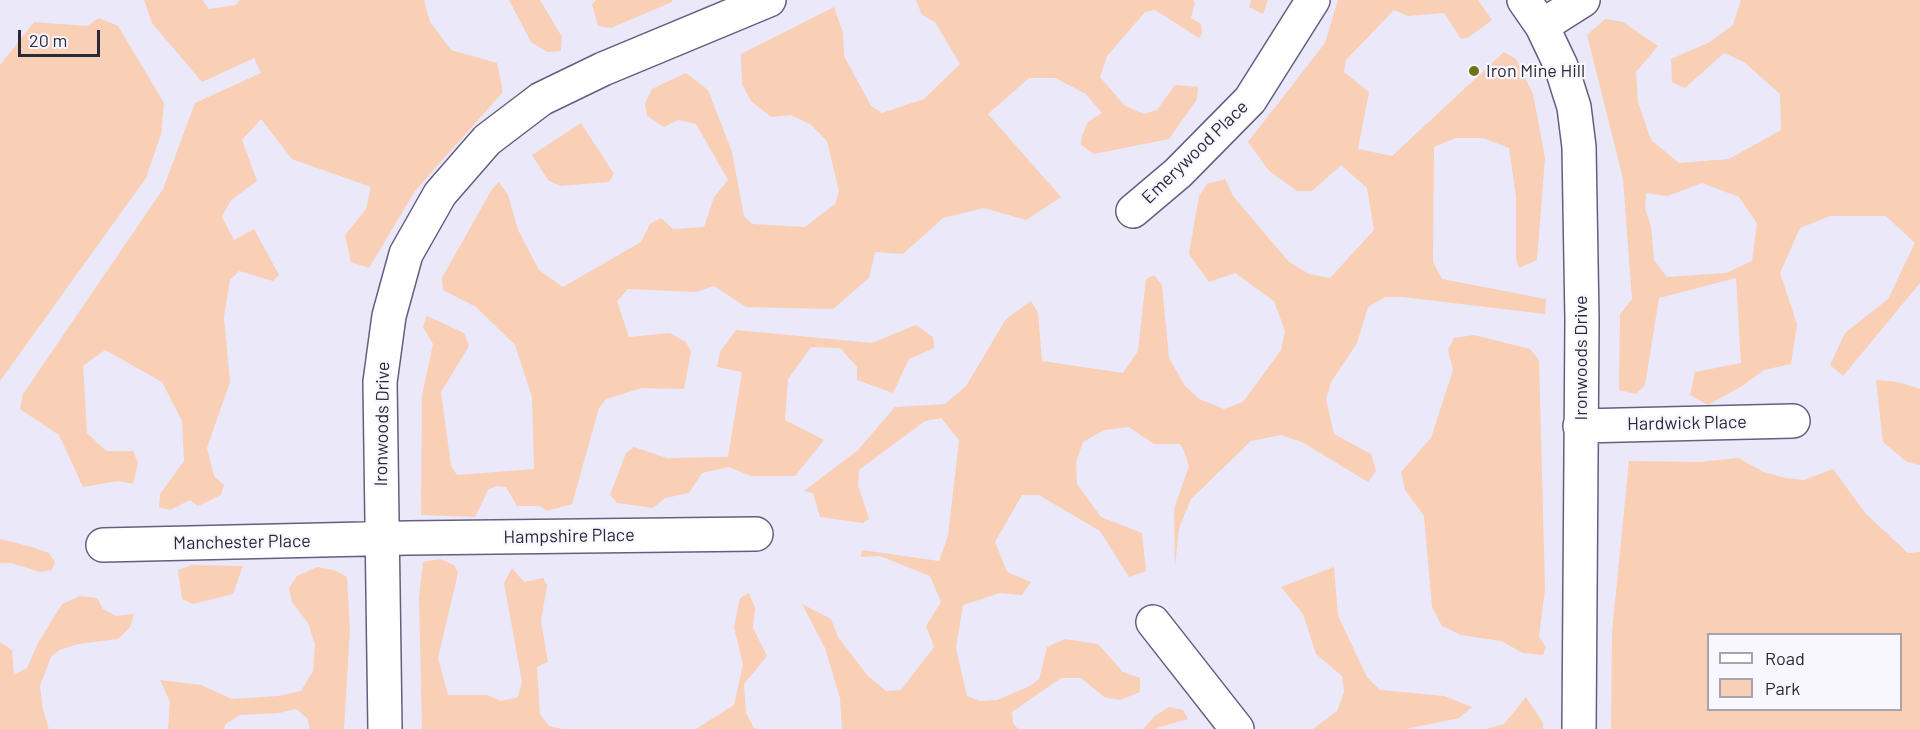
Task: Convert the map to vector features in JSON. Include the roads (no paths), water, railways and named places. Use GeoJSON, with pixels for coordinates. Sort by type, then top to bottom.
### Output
{"type":"FeatureCollection","features":[{"type":"Feature","properties":{"kind":"street","name":"Ironwoods Drive"},"geometry":{"type":"LineString","coordinates":[[386,729],[380,382],[389,316],[406,254],[440,194],[487,140],[541,99],[603,69],[769,0]]}},
{"type":"Feature","properties":{"kind":"street","name":"Emerywood Place"},"geometry":{"type":"LineString","coordinates":[[1133,211],[1178,173],[1250,100],[1312,0]]}},
{"type":"Feature","properties":{"kind":"street"},"geometry":{"type":"LineString","coordinates":[[1533,13],[1583,0]]}},
{"type":"Feature","properties":{"kind":"street","name":"Ironwoods Drive"},"geometry":{"type":"LineString","coordinates":[[1533,13],[1561,66],[1574,107],[1579,147],[1581,309],[1579,729]]}},
{"type":"Feature","properties":{"kind":"street","name":"Hardwick Place"},"geometry":{"type":"LineString","coordinates":[[1580,426],[1793,421]]}},
{"type":"Feature","properties":{"kind":"street","name":"Hampshire Place"},"geometry":{"type":"LineString","coordinates":[[381,539],[756,534]]}},
{"type":"Feature","properties":{"kind":"street","name":"Manchester Place"},"geometry":{"type":"LineString","coordinates":[[103,545],[381,539]]}},
{"type":"Feature","properties":{"kind":"street"},"geometry":{"type":"LineString","coordinates":[[1153,622],[1237,729]]}},
{"type":"Feature","properties":{"kind":"place","name":"Iron Mine Hill"},"geometry":{"type":"Point","coordinates":[1474,71]}}]}
